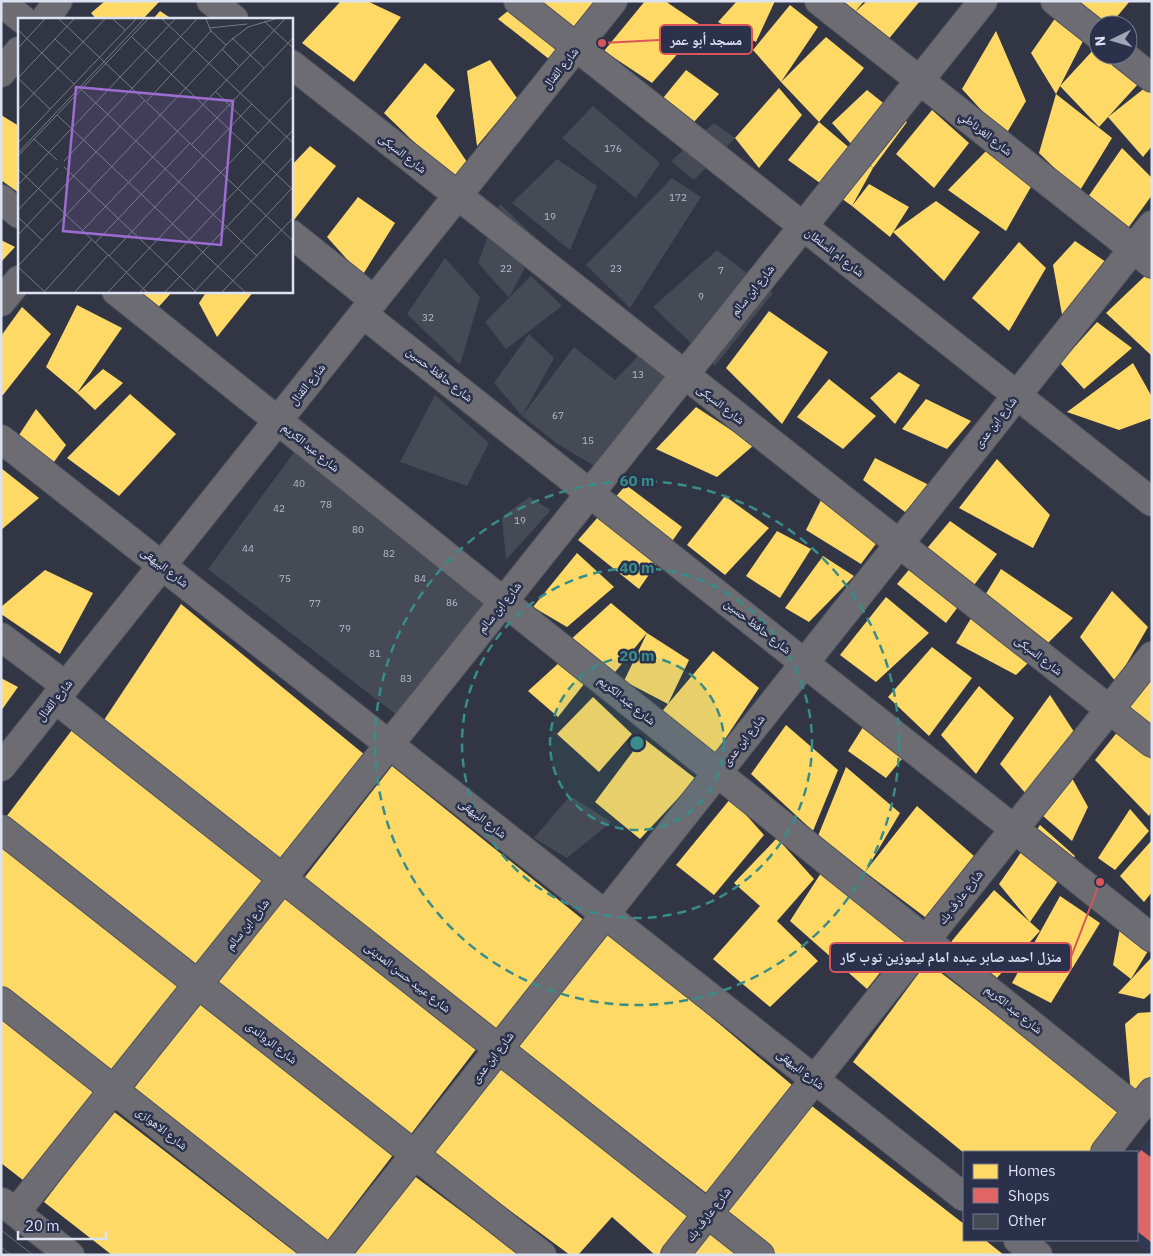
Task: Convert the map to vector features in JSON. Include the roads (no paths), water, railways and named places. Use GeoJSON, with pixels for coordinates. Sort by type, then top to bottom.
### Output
{"type":"FeatureCollection","features":[{"type":"Feature","properties":{"kind":"street"},"geometry":{"type":"LineString","coordinates":[[45,18],[58,1]]}},
{"type":"Feature","properties":{"kind":"street","name":"شارع ام السلطان"},"geometry":{"type":"LineString","coordinates":[[518,1],[1152,502]]}},
{"type":"Feature","properties":{"kind":"street","name":"شارع القنال"},"geometry":{"type":"LineString","coordinates":[[1,766],[613,1]]}},
{"type":"Feature","properties":{"kind":"street","name":"شارع الغرناطي"},"geometry":{"type":"LineString","coordinates":[[820,1],[1142,256]]}},
{"type":"Feature","properties":{"kind":"street","name":"شارع ابن سالم"},"geometry":{"type":"LineString","coordinates":[[9,1206],[114,1090],[983,1]]}},
{"type":"Feature","properties":{"kind":"street"},"geometry":{"type":"LineString","coordinates":[[1055,1],[1088,28]]}},
{"type":"Feature","properties":{"kind":"street"},"geometry":{"type":"LineString","coordinates":[[1,2],[21,18]]}},
{"type":"Feature","properties":{"kind":"street"},"geometry":{"type":"LineString","coordinates":[[1,73],[18,52]]}},
{"type":"Feature","properties":{"kind":"street","name":"شارع السبكى"},"geometry":{"type":"LineString","coordinates":[[292,65],[1152,743]]}},
{"type":"Feature","properties":{"kind":"street"},"geometry":{"type":"LineString","coordinates":[[1136,65],[1152,78]]}},
{"type":"Feature","properties":{"kind":"street"},"geometry":{"type":"LineString","coordinates":[[1,200],[18,213]]}},
{"type":"Feature","properties":{"kind":"street","name":"شارع ابن عدى"},"geometry":{"type":"LineString","coordinates":[[335,1255],[1016,395],[1142,256],[1152,224]]}},
{"type":"Feature","properties":{"kind":"street","name":"شارع حافظ حسين"},"geometry":{"type":"LineString","coordinates":[[292,235],[368,307],[590,493],[1152,938]]}},
{"type":"Feature","properties":{"kind":"street"},"geometry":{"type":"LineString","coordinates":[[1,302],[18,281]]}},
{"type":"Feature","properties":{"kind":"street","name":"شارع عبد الكريم"},"geometry":{"type":"LineString","coordinates":[[117,292],[926,939],[1145,1101]]}},
{"type":"Feature","properties":{"kind":"street","name":"شارع البيهقى"},"geometry":{"type":"LineString","coordinates":[[1,439],[963,1196]]}},
{"type":"Feature","properties":{"kind":"street","name":"شارع عبيد حسن المدينى"},"geometry":{"type":"LineString","coordinates":[[1,636],[60,692],[283,879],[760,1255]]}},
{"type":"Feature","properties":{"kind":"street","name":"شارع عارف بك"},"geometry":{"type":"LineString","coordinates":[[675,1255],[1152,656]]}},
{"type":"Feature","properties":{"kind":"street","name":"شارع الرواندى"},"geometry":{"type":"LineString","coordinates":[[1,829],[542,1255]]}},
{"type":"Feature","properties":{"kind":"street","name":"شارع الاهوازى"},"geometry":{"type":"LineString","coordinates":[[1,1001],[323,1255]]}},
{"type":"Feature","properties":{"kind":"street"},"geometry":{"type":"LineString","coordinates":[[1106,1151],[1145,1101]]}},
{"type":"Feature","properties":{"kind":"street"},"geometry":{"type":"LineString","coordinates":[[9,1206],[70,1255]]}},
{"type":"Feature","properties":{"kind":"tram line"},"geometry":{"type":"LineString","coordinates":[[1,1230],[33,1255]]}},
{"type":"Feature","properties":{"kind":"tram line"},"geometry":{"type":"LineString","coordinates":[[1,1247],[11,1255]]}},
{"type":"Feature","properties":{"kind":"place","name":"مسجد أبو عمر"},"geometry":{"type":"Point","coordinates":[602,43]}},
{"type":"Feature","properties":{"kind":"place","name":"منزل احمد صابر عبده امام ليموزين توب كار"},"geometry":{"type":"Point","coordinates":[1100,882]}}]}
